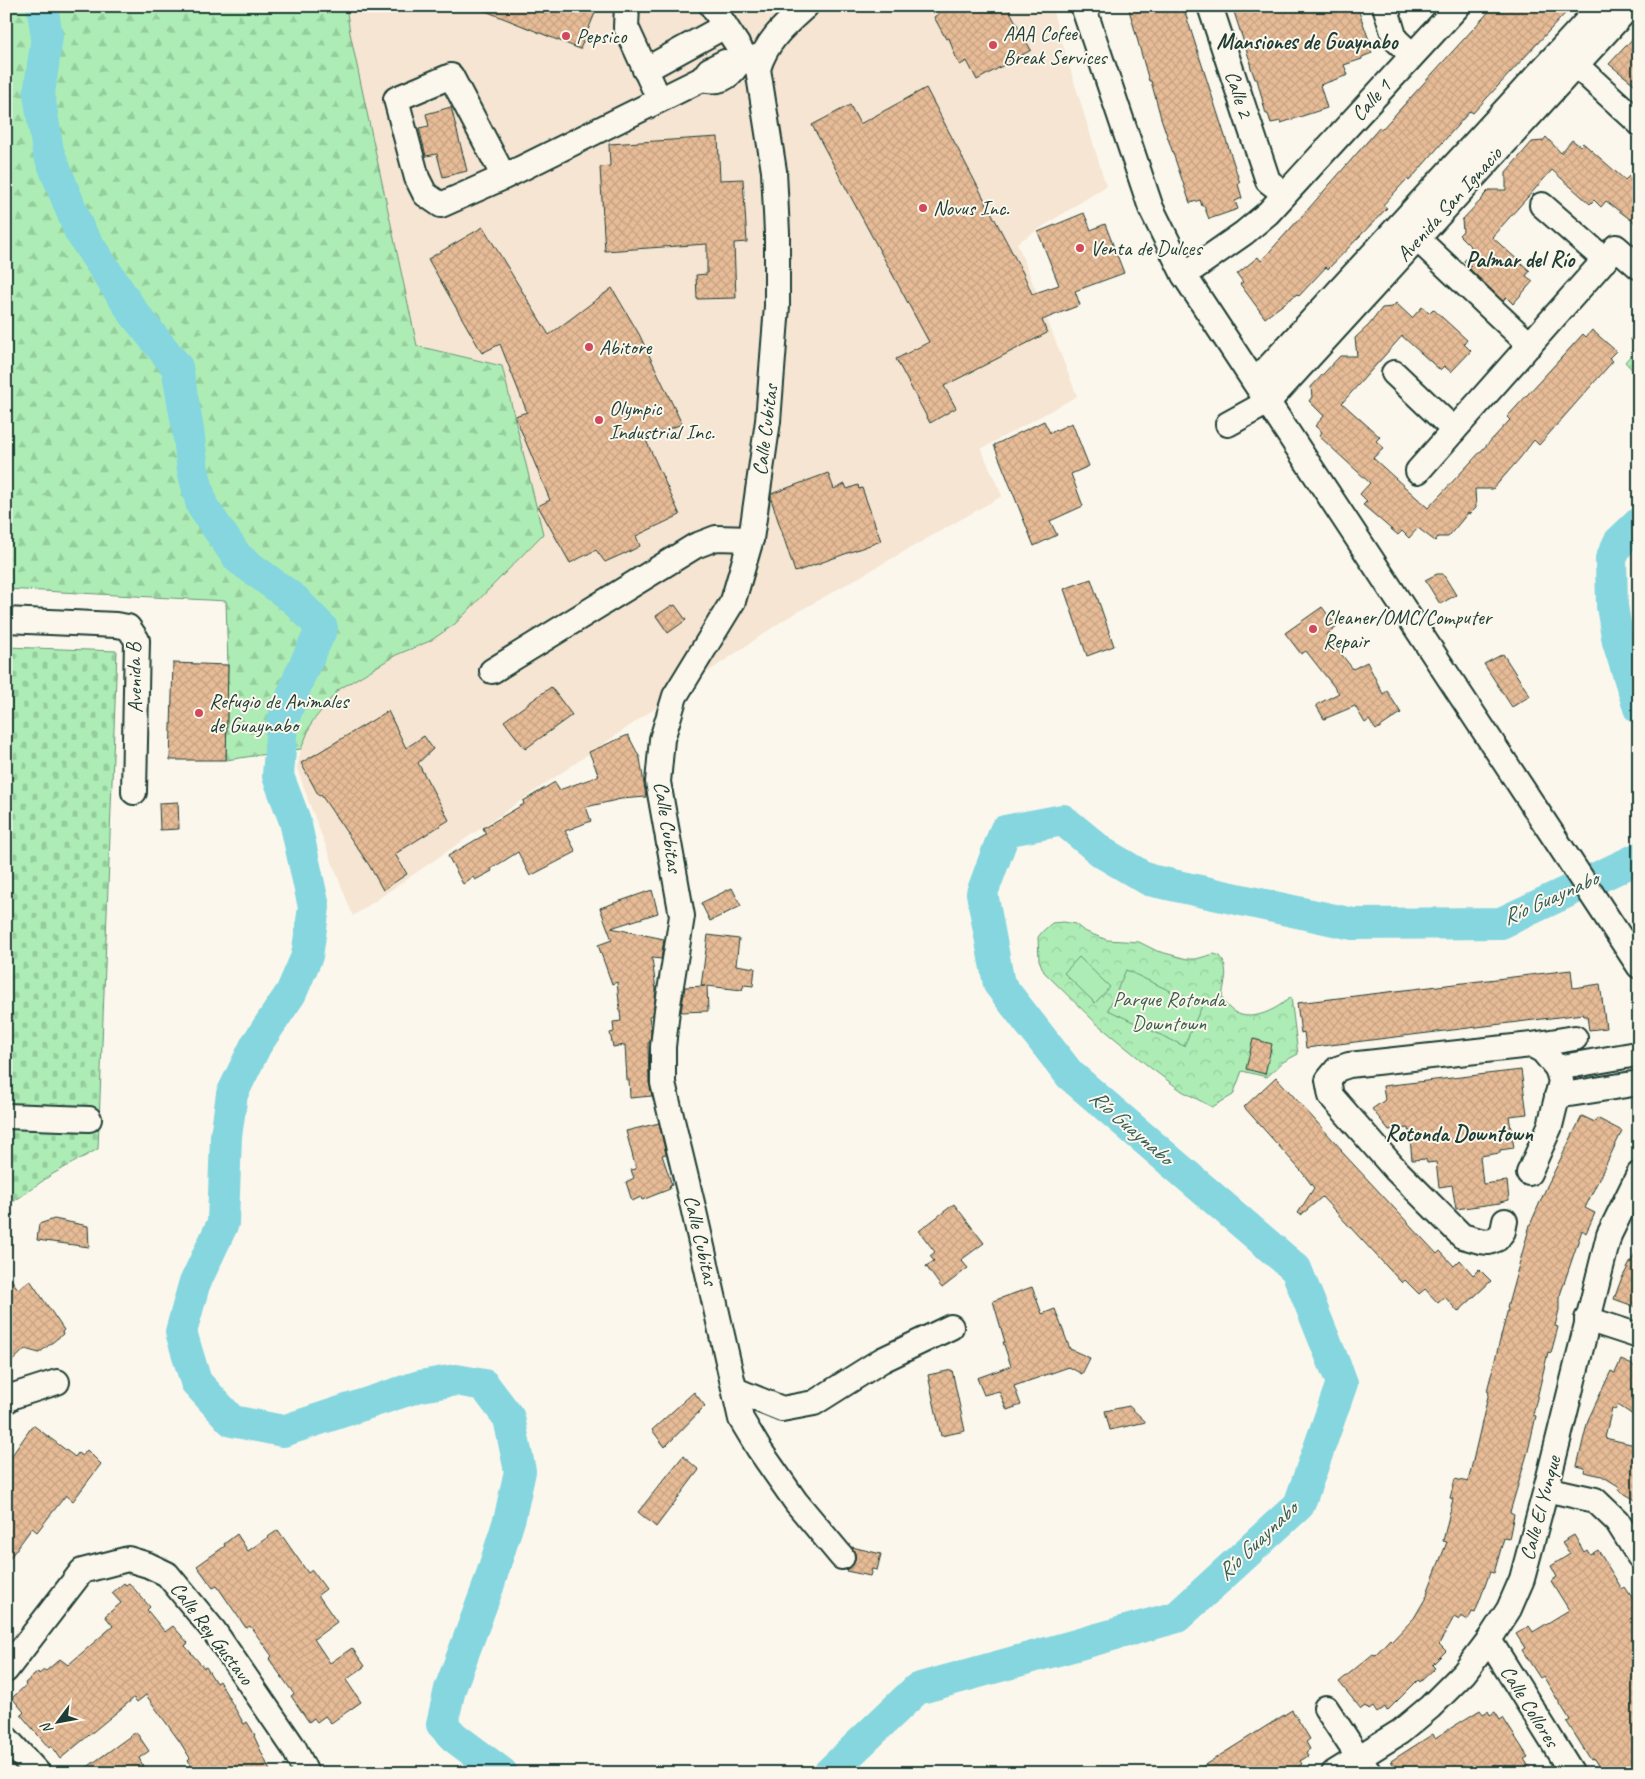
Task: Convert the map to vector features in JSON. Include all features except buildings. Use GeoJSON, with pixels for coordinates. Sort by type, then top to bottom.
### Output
{"type":"FeatureCollection","features":[{"type":"Feature","properties":{"kind":"street"},"geometry":{"type":"LineString","coordinates":[[627,6],[626,27],[659,99]]}},
{"type":"Feature","properties":{"kind":"street"},"geometry":{"type":"LineString","coordinates":[[1083,6],[1151,208],[1184,275],[1639,966]]}},
{"type":"Feature","properties":{"kind":"street","name":"Calle 2"},"geometry":{"type":"LineString","coordinates":[[1210,6],[1276,188]]}},
{"type":"Feature","properties":{"kind":"street"},"geometry":{"type":"LineString","coordinates":[[1385,6],[1395,39],[1412,55]]}},
{"type":"Feature","properties":{"kind":"street","name":"Calle 1"},"geometry":{"type":"LineString","coordinates":[[1184,275],[1244,233],[1268,213],[1276,188],[1412,55],[1458,6]]}},
{"type":"Feature","properties":{"kind":"street","name":"Avenida San Ignacio"},"geometry":{"type":"LineString","coordinates":[[1228,424],[1268,402],[1409,231],[1601,6]]}},
{"type":"Feature","properties":{"kind":"street","name":"Avenida San Ignacio"},"geometry":{"type":"LineString","coordinates":[[1255,382],[1576,65],[1630,6]]}},
{"type":"Feature","properties":{"kind":"street"},"geometry":{"type":"LineString","coordinates":[[504,177],[451,76],[396,99],[417,178],[425,194],[441,205],[504,177],[702,79],[710,70],[725,62],[749,60],[793,11]]}},
{"type":"Feature","properties":{"kind":"street"},"geometry":{"type":"LineString","coordinates":[[645,70],[718,16],[749,60]]}},
{"type":"Feature","properties":{"kind":"street","name":"Calle Cubitas"},"geometry":{"type":"LineString","coordinates":[[749,60],[758,69],[774,171],[777,233],[777,306],[768,421],[751,539],[733,600],[675,696],[662,739],[658,782],[682,916],[667,1010],[663,1047],[663,1083],[694,1207],[741,1420],[796,1502],[842,1557]]}},
{"type":"Feature","properties":{"kind":"street"},"geometry":{"type":"LineString","coordinates":[[1576,65],[1639,123]]}},
{"type":"Feature","properties":{"kind":"street"},"geometry":{"type":"LineString","coordinates":[[1542,205],[1605,260]]}},
{"type":"Feature","properties":{"kind":"street"},"geometry":{"type":"LineString","coordinates":[[1409,231],[1530,345]]}},
{"type":"Feature","properties":{"kind":"street"},"geometry":{"type":"LineString","coordinates":[[1418,470],[1616,247],[1639,267]]}},
{"type":"Feature","properties":{"kind":"street"},"geometry":{"type":"LineString","coordinates":[[1394,372],[1454,430]]}},
{"type":"Feature","properties":{"kind":"street"},"geometry":{"type":"LineString","coordinates":[[492,671],[695,546],[716,538],[751,539]]}},
{"type":"Feature","properties":{"kind":"street","name":"Avenida B"},"geometry":{"type":"LineString","coordinates":[[6,620],[128,627],[137,640],[134,792]]}},
{"type":"Feature","properties":{"kind":"street"},"geometry":{"type":"LineString","coordinates":[[1505,1221],[1503,1232],[1497,1240],[1489,1242],[1480,1241],[1462,1236],[1395,1169],[1331,1096],[1328,1080],[1337,1069],[1349,1065],[1532,1045],[1575,1038]]}},
{"type":"Feature","properties":{"kind":"street"},"geometry":{"type":"LineString","coordinates":[[1529,1172],[1550,1126],[1559,1082],[1542,1051],[1532,1045]]}},
{"type":"Feature","properties":{"kind":"street"},"geometry":{"type":"LineString","coordinates":[[1559,1082],[1638,1057]]}},
{"type":"Feature","properties":{"kind":"street"},"geometry":{"type":"LineString","coordinates":[[1559,1082],[1639,1083]]}},
{"type":"Feature","properties":{"kind":"street"},"geometry":{"type":"LineString","coordinates":[[6,1116],[89,1120]]}},
{"type":"Feature","properties":{"kind":"street","name":"Calle El Yunque"},"geometry":{"type":"LineString","coordinates":[[1334,1773],[1364,1765],[1430,1707],[1464,1672],[1509,1610],[1522,1579],[1609,1235],[1639,1174]]}},
{"type":"Feature","properties":{"kind":"street"},"geometry":{"type":"LineString","coordinates":[[1587,1319],[1639,1336]]}},
{"type":"Feature","properties":{"kind":"street"},"geometry":{"type":"LineString","coordinates":[[735,1390],[782,1409],[814,1403],[882,1360],[951,1327]]}},
{"type":"Feature","properties":{"kind":"street"},"geometry":{"type":"LineString","coordinates":[[6,1401],[13,1396],[57,1382]]}},
{"type":"Feature","properties":{"kind":"street"},"geometry":{"type":"LineString","coordinates":[[1546,1488],[1595,1500],[1617,1521],[1639,1556]]}},
{"type":"Feature","properties":{"kind":"street","name":"Calle Rey Gustavo"},"geometry":{"type":"LineString","coordinates":[[6,1670],[82,1571],[128,1559],[148,1564],[167,1574],[214,1631],[284,1732],[306,1773]]}},
{"type":"Feature","properties":{"kind":"street","name":"Calle Collores"},"geometry":{"type":"LineString","coordinates":[[1489,1640],[1572,1773]]}},
{"type":"Feature","properties":{"kind":"street"},"geometry":{"type":"LineString","coordinates":[[1326,1708],[1364,1765]]}},
{"type":"Feature","properties":{"kind":"street"},"geometry":{"type":"LineString","coordinates":[[6,1738],[38,1773]]}},
{"type":"Feature","properties":{"kind":"shaded area"},"geometry":{"type":"Polygon","coordinates":[[[346,6],[1051,6],[1106,186],[1017,243],[1077,396],[981,449],[1002,496],[785,619],[353,916],[297,768],[301,749],[312,722],[338,690],[396,655],[430,641],[502,366],[417,346],[350,33],[346,6]]]}},
{"type":"Feature","properties":{"kind":"green space"},"geometry":{"type":"Polygon","coordinates":[[[6,6],[346,6],[350,33],[417,346],[502,366],[543,534],[455,624],[430,641],[396,655],[338,690],[312,722],[301,749],[226,760],[228,665],[226,601],[6,589],[6,6]]]}},
{"type":"Feature","properties":{"kind":"green space"},"geometry":{"type":"Polygon","coordinates":[[[1639,330],[1639,377],[1625,362],[1638,347],[1630,339],[1639,330]]]}},
{"type":"Feature","properties":{"kind":"green space"},"geometry":{"type":"Polygon","coordinates":[[[6,647],[117,651],[98,1149],[51,1175],[6,1207],[6,647]]]}},
{"type":"Feature","properties":{"kind":"green space","name":"Parque Rotonda Downtown"},"geometry":{"type":"Polygon","coordinates":[[[1064,922],[1075,924],[1084,931],[1107,940],[1139,942],[1157,951],[1187,959],[1196,959],[1214,954],[1220,956],[1226,971],[1222,998],[1229,1008],[1237,1013],[1255,1016],[1274,1009],[1291,997],[1298,1054],[1283,1062],[1267,1077],[1242,1071],[1233,1095],[1212,1107],[1182,1091],[1096,1023],[1044,972],[1039,960],[1038,937],[1052,923],[1064,922]]]}},
{"type":"Feature","properties":{"kind":"green space"},"geometry":{"type":"Polygon","coordinates":[[[1079,957],[1110,987],[1095,1003],[1064,973],[1079,957]]]}},
{"type":"Feature","properties":{"kind":"green space"},"geometry":{"type":"Polygon","coordinates":[[[1126,970],[1202,1006],[1184,1046],[1108,1010],[1126,970]]]}},
{"type":"Feature","properties":{"kind":"waterway"},"geometry":{"type":"LineString","coordinates":[[42,6],[47,36],[39,94],[48,151],[80,232],[133,312],[177,367],[193,470],[202,506],[238,558],[295,600],[322,628],[300,675],[282,723],[278,776],[295,821],[314,907],[307,956],[291,993],[256,1045],[232,1094],[226,1136],[223,1223],[194,1285],[181,1332],[196,1382],[232,1421],[283,1431],[420,1386],[456,1380],[484,1385],[509,1418],[520,1471],[510,1517],[488,1587],[450,1689],[442,1724],[454,1737],[502,1773]]}},
{"type":"Feature","properties":{"kind":"waterway","name":"Río Guaynabo"},"geometry":{"type":"LineString","coordinates":[[1639,523],[1619,542],[1611,559],[1612,606],[1618,642],[1639,708]]}},
{"type":"Feature","properties":{"kind":"waterway","name":"Río Guaynabo"},"geometry":{"type":"LineString","coordinates":[[829,1773],[917,1689],[1177,1617],[1299,1505],[1342,1383],[1296,1269],[1070,1075],[999,984],[982,893],[1005,831],[1063,820],[1103,853],[1149,880],[1353,924],[1501,923],[1639,858]]}},
{"type":"Feature","properties":{"kind":"place","name":"Pepsico"},"geometry":{"type":"Point","coordinates":[566,36]}},
{"type":"Feature","properties":{"kind":"place","name":"AAA Cofee Break Services"},"geometry":{"type":"Point","coordinates":[993,45]}},
{"type":"Feature","properties":{"kind":"place","name":"Novus Inc."},"geometry":{"type":"Point","coordinates":[923,208]}},
{"type":"Feature","properties":{"kind":"place","name":"Venta de Dulces"},"geometry":{"type":"Point","coordinates":[1080,248]}},
{"type":"Feature","properties":{"kind":"place","name":"Abitore"},"geometry":{"type":"Point","coordinates":[589,347]}},
{"type":"Feature","properties":{"kind":"place","name":"Olympic Industrial Inc."},"geometry":{"type":"Point","coordinates":[599,420]}},
{"type":"Feature","properties":{"kind":"place","name":"Cleaner/OMC/Computer Repair"},"geometry":{"type":"Point","coordinates":[1313,629]}},
{"type":"Feature","properties":{"kind":"place","name":"Refugio de Animales de Guaynabo"},"geometry":{"type":"Point","coordinates":[199,713]}},
{"type":"Feature","properties":{"kind":"district","name":"Mansiones de Guaynabo"},"geometry":{"type":"Point","coordinates":[1307,42]}},
{"type":"Feature","properties":{"kind":"district","name":"Palmar del Río"},"geometry":{"type":"Point","coordinates":[1520,260]}},
{"type":"Feature","properties":{"kind":"district","name":"Rotonda Downtown"},"geometry":{"type":"Point","coordinates":[1459,1134]}}]}
